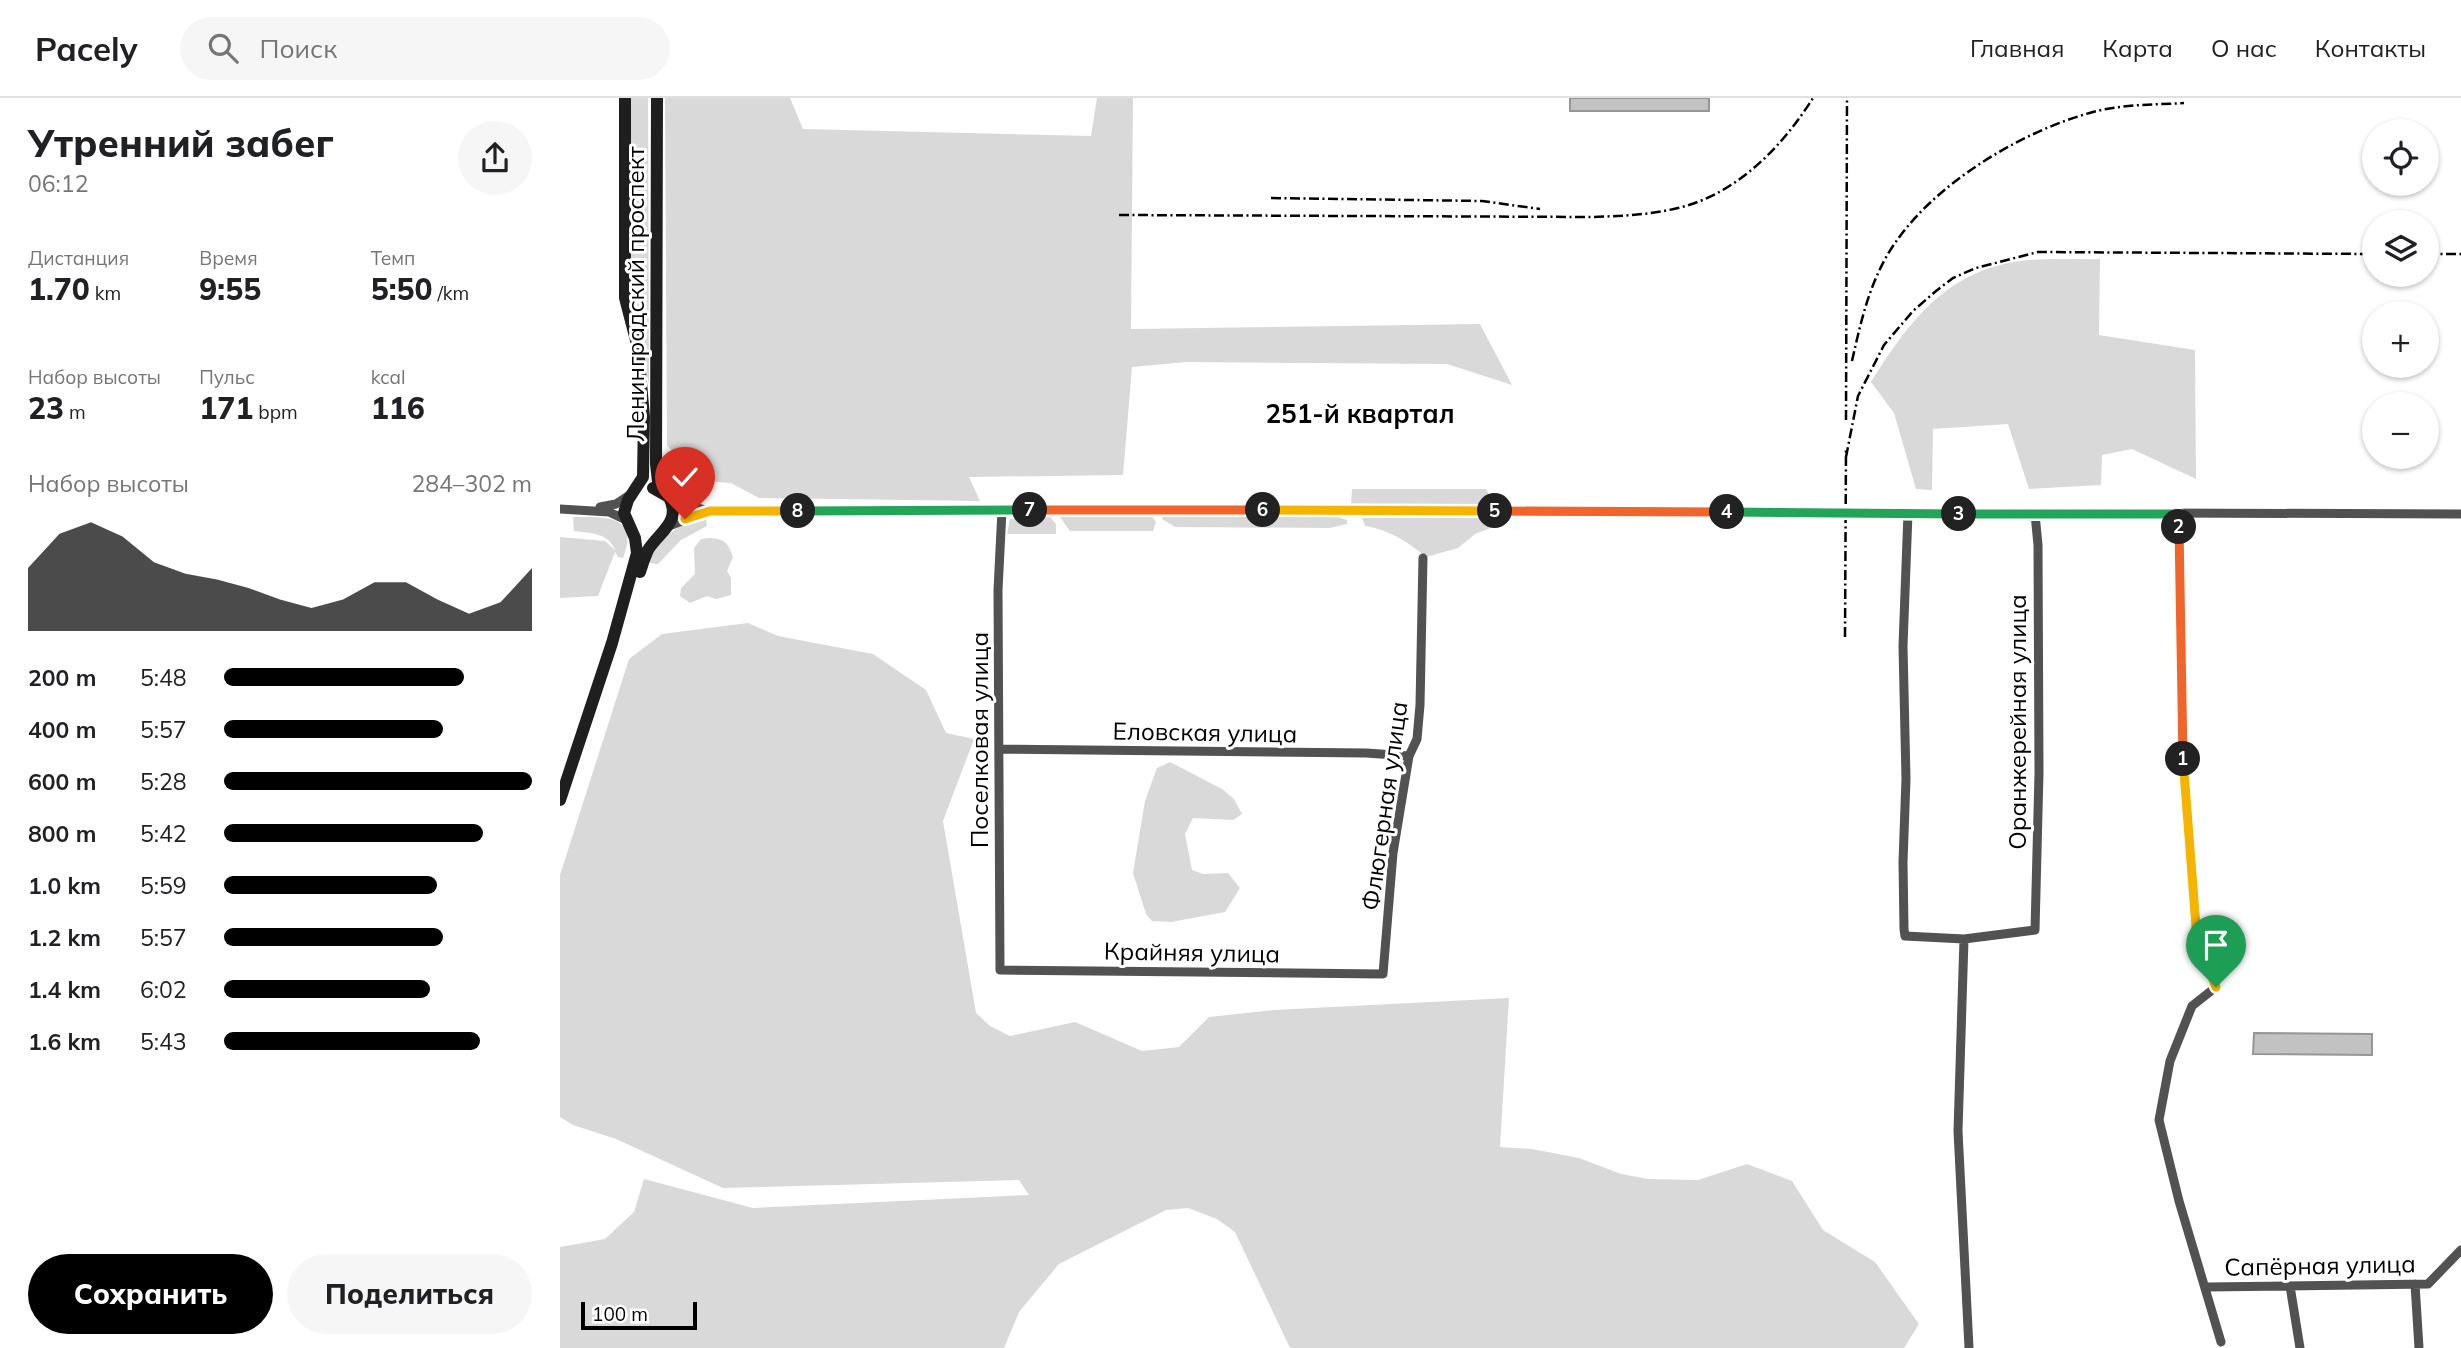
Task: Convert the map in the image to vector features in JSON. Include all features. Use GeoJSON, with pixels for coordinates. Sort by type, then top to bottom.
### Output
{"type":"FeatureCollection","features":[{"type":"Feature","properties":{"kind":"main road","name":"Ленинградский проспект"},"geometry":{"type":"LineString","coordinates":[[625,98],[625,298],[638,348],[644,417],[643,477],[632,494]]}},
{"type":"Feature","properties":{"kind":"main road","name":"Ленинградский проспект"},"geometry":{"type":"LineString","coordinates":[[657,98],[656,464],[662,492]]}},
{"type":"Feature","properties":{"kind":"main road"},"geometry":{"type":"LineString","coordinates":[[560,800],[621,613],[637,549],[626,520],[625,506],[632,494],[647,487],[662,492],[671,501],[673,514],[666,530],[648,551],[621,613]]}},
{"type":"Feature","properties":{"kind":"main road"},"geometry":{"type":"LineString","coordinates":[[626,520],[633,530],[642,535],[656,535],[666,530]]}},
{"type":"Feature","properties":{"kind":"street"},"geometry":{"type":"LineString","coordinates":[[662,492],[679,504],[710,511],[2461,514]]}},
{"type":"Feature","properties":{"kind":"street"},"geometry":{"type":"LineString","coordinates":[[591,509],[616,504],[632,494]]}},
{"type":"Feature","properties":{"kind":"street"},"geometry":{"type":"LineString","coordinates":[[560,509],[591,509],[613,513],[626,520]]}},
{"type":"Feature","properties":{"kind":"street","name":"Поселковая улица"},"geometry":{"type":"LineString","coordinates":[[1000,970],[1001,749],[998,590],[1002,510]]}},
{"type":"Feature","properties":{"kind":"street"},"geometry":{"type":"LineString","coordinates":[[666,530],[675,522],[710,511]]}},
{"type":"Feature","properties":{"kind":"street"},"geometry":{"type":"LineString","coordinates":[[1908,513],[1903,646],[1905,936],[1964,939],[1958,1131],[1969,1348]]}},
{"type":"Feature","properties":{"kind":"street","name":"Оранжерейная улица"},"geometry":{"type":"LineString","coordinates":[[1964,939],[2035,930],[2039,760],[2038,545],[2035,514]]}},
{"type":"Feature","properties":{"kind":"street"},"geometry":{"type":"LineString","coordinates":[[2178,514],[2185,788],[2197,939],[2216,987],[2192,1006],[2169,1061],[2159,1120],[2179,1200],[2207,1287],[2221,1342]]}},
{"type":"Feature","properties":{"kind":"street","name":"Флюгерная улица"},"geometry":{"type":"LineString","coordinates":[[1383,974],[1393,853],[1409,756],[1417,738],[1423,558]]}},
{"type":"Feature","properties":{"kind":"street","name":"Еловская улица"},"geometry":{"type":"LineString","coordinates":[[1001,749],[1366,753],[1409,756]]}},
{"type":"Feature","properties":{"kind":"street","name":"Крайняя улица"},"geometry":{"type":"LineString","coordinates":[[1000,970],[1383,974]]}},
{"type":"Feature","properties":{"kind":"street","name":"Сапёрная улица"},"geometry":{"type":"LineString","coordinates":[[2207,1287],[2428,1284],[2461,1250]]}},
{"type":"Feature","properties":{"kind":"street"},"geometry":{"type":"LineString","coordinates":[[2415,1284],[2418,1348]]}},
{"type":"Feature","properties":{"kind":"street"},"geometry":{"type":"LineString","coordinates":[[2290,1286],[2300,1348]]}},
{"type":"Feature","properties":{"kind":"shaded area"},"geometry":{"type":"Polygon","coordinates":[[[627,98],[648,98],[649,384],[629,300],[627,98]]]}},
{"type":"Feature","properties":{"kind":"shaded area"},"geometry":{"type":"Polygon","coordinates":[[[665,98],[790,98],[803,129],[1091,136],[1097,98],[1133,98],[1131,329],[1480,324],[1512,385],[1447,364],[1187,362],[1132,367],[1123,475],[969,477],[980,501],[759,498],[731,483],[705,481],[667,446],[665,98]]]}},
{"type":"Feature","properties":{"kind":"shaded area"},"geometry":{"type":"Polygon","coordinates":[[[2100,259],[2099,335],[2195,350],[2196,479],[2132,449],[2102,455],[2101,485],[2029,489],[2008,424],[1933,429],[1932,490],[1916,489],[1894,413],[1871,382],[1913,322],[1947,290],[1989,268],[2035,260],[2100,259]]]}},
{"type":"Feature","properties":{"kind":"shaded area"},"geometry":{"type":"Polygon","coordinates":[[[1352,489],[1486,489],[1490,497],[1486,506],[1351,505],[1352,489]]]}},
{"type":"Feature","properties":{"kind":"shaded area"},"geometry":{"type":"Polygon","coordinates":[[[1152,516],[1156,522],[1153,531],[1070,531],[1060,517],[1152,516]]]}},
{"type":"Feature","properties":{"kind":"shaded area"},"geometry":{"type":"Polygon","coordinates":[[[1163,516],[1338,517],[1347,520],[1347,524],[1330,528],[1175,527],[1162,519],[1163,516]]]}},
{"type":"Feature","properties":{"kind":"shaded area"},"geometry":{"type":"Polygon","coordinates":[[[573,517],[607,518],[623,526],[627,533],[623,558],[618,557],[615,552],[598,596],[560,598],[560,537],[605,541],[615,550],[604,537],[574,531],[573,517]]]}},
{"type":"Feature","properties":{"kind":"shaded area"},"geometry":{"type":"Polygon","coordinates":[[[1050,517],[1056,524],[1056,534],[1007,534],[1010,519],[1050,517]]]}},
{"type":"Feature","properties":{"kind":"shaded area"},"geometry":{"type":"Polygon","coordinates":[[[1362,518],[1504,518],[1506,522],[1475,534],[1458,548],[1426,557],[1397,537],[1365,526],[1362,518]]]}},
{"type":"Feature","properties":{"kind":"shaded area"},"geometry":{"type":"Polygon","coordinates":[[[706,519],[707,526],[681,540],[658,564],[649,563],[658,546],[671,532],[687,523],[706,519]]]}},
{"type":"Feature","properties":{"kind":"shaded area"},"geometry":{"type":"Polygon","coordinates":[[[710,538],[725,543],[733,557],[727,571],[731,578],[731,595],[716,599],[707,596],[690,603],[680,596],[681,588],[695,574],[694,548],[701,539],[710,538]]]}},
{"type":"Feature","properties":{"kind":"shaded area"},"geometry":{"type":"Polygon","coordinates":[[[748,623],[778,636],[873,654],[926,690],[946,733],[974,739],[943,821],[976,1013],[990,1026],[1010,1036],[1075,1022],[1142,1051],[1179,1047],[1209,1017],[1274,1010],[1509,998],[1500,1147],[1532,1149],[1579,1158],[1621,1174],[1648,1179],[1698,1180],[1747,1164],[1792,1181],[1823,1230],[1875,1262],[1919,1324],[1904,1348],[1290,1348],[1235,1232],[1217,1219],[1188,1208],[1166,1210],[1059,1264],[1019,1312],[1004,1348],[560,1348],[560,1247],[605,1239],[634,1212],[644,1179],[753,1208],[1029,1195],[1019,1180],[723,1188],[616,1139],[573,1125],[560,1117],[560,875],[629,659],[662,634],[748,623]]]}},
{"type":"Feature","properties":{"kind":"shaded area"},"geometry":{"type":"Polygon","coordinates":[[[1170,762],[1222,789],[1234,799],[1242,814],[1233,820],[1193,818],[1185,834],[1192,870],[1203,874],[1228,873],[1240,888],[1225,912],[1171,922],[1152,921],[1146,914],[1133,873],[1145,801],[1157,768],[1170,762]]]}},
{"type":"Feature","properties":{"kind":"building"},"geometry":{"type":"Polygon","coordinates":[[[1570,98],[1709,98],[1709,111],[1570,111],[1570,98]]]}},
{"type":"Feature","properties":{"kind":"building"},"geometry":{"type":"Polygon","coordinates":[[[2254,1033],[2372,1034],[2372,1055],[2253,1054],[2254,1033]]]}},
{"type":"Feature","properties":{"kind":"railway"},"geometry":{"type":"LineString","coordinates":[[1119,215],[1592,217],[1656,212],[1699,201],[1738,180],[1772,151],[1813,98]]}},
{"type":"Feature","properties":{"kind":"railway"},"geometry":{"type":"LineString","coordinates":[[1846,420],[1847,98]]}},
{"type":"Feature","properties":{"kind":"railway"},"geometry":{"type":"LineString","coordinates":[[1852,361],[1875,280],[1896,242],[1917,216],[1970,170],[2032,135],[2093,112],[2116,107],[2184,103]]}},
{"type":"Feature","properties":{"kind":"railway"},"geometry":{"type":"LineString","coordinates":[[1271,198],[1482,201],[1540,209]]}},
{"type":"Feature","properties":{"kind":"railway"},"geometry":{"type":"LineString","coordinates":[[1846,457],[1858,396],[1884,345],[1913,311],[1936,291],[1953,278],[1976,268],[2038,252],[2362,254]]}},
{"type":"Feature","properties":{"kind":"railway"},"geometry":{"type":"LineString","coordinates":[[2439,254],[2461,254]]}},
{"type":"Feature","properties":{"kind":"railway"},"geometry":{"type":"LineString","coordinates":[[1845,637],[1846,448]]}},
{"type":"Feature","properties":{"kind":"district","name":"251-й квартал"},"geometry":{"type":"Point","coordinates":[1360,414]}},
{"type":"Feature","properties":{"kind":"route"},"geometry":{"type":"LineString","coordinates":[[685,519],[710,511],[1002,510],[2178,514],[2181,547],[2184,774],[2197,939],[2216,987]]}}]}
